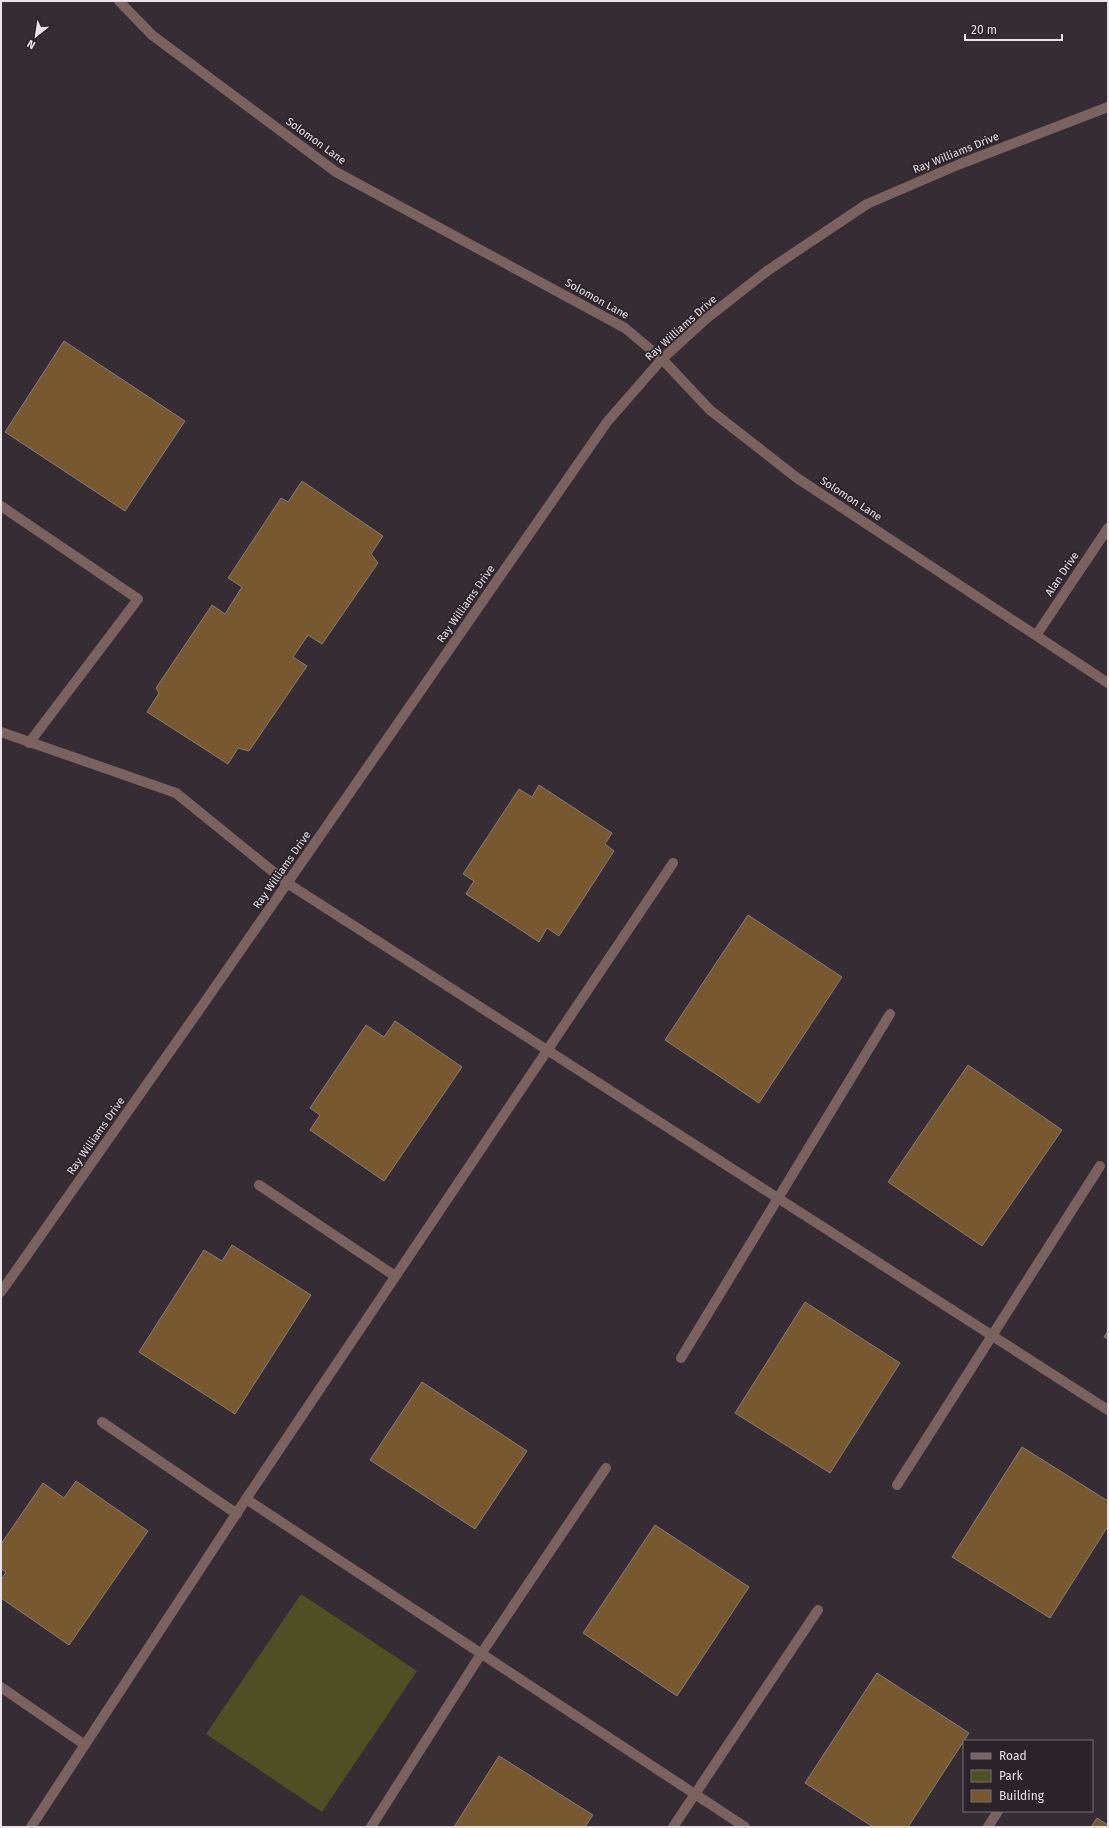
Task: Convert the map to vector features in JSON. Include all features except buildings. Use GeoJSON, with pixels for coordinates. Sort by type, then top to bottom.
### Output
{"type":"FeatureCollection","features":[{"type":"Feature","properties":{"kind":"street","name":"Solomon Lane"},"geometry":{"type":"LineString","coordinates":[[119,1],[152,35],[336,172],[625,328],[662,359],[710,410],[797,478],[1108,682]]}},
{"type":"Feature","properties":{"kind":"street","name":"Ray Williams Drive"},"geometry":{"type":"LineString","coordinates":[[1,1292],[288,883],[607,422],[662,359],[707,318],[767,271],[867,204],[960,164],[1108,107]]}},
{"type":"Feature","properties":{"kind":"street"},"geometry":{"type":"LineString","coordinates":[[1,506],[138,599],[29,743]]}},
{"type":"Feature","properties":{"kind":"street","name":"Alan Drive"},"geometry":{"type":"LineString","coordinates":[[1037,634],[1108,528]]}},
{"type":"Feature","properties":{"kind":"street"},"geometry":{"type":"LineString","coordinates":[[1,732],[176,794],[288,883],[1108,1410]]}},
{"type":"Feature","properties":{"kind":"street"},"geometry":{"type":"LineString","coordinates":[[31,1827],[238,1514],[246,1499],[673,863]]}},
{"type":"Feature","properties":{"kind":"street"},"geometry":{"type":"LineString","coordinates":[[680,1358],[890,1014]]}},
{"type":"Feature","properties":{"kind":"street"},"geometry":{"type":"LineString","coordinates":[[897,1485],[1100,1166]]}},
{"type":"Feature","properties":{"kind":"street"},"geometry":{"type":"LineString","coordinates":[[259,1185],[395,1276]]}},
{"type":"Feature","properties":{"kind":"street"},"geometry":{"type":"LineString","coordinates":[[102,1422],[238,1514]]}},
{"type":"Feature","properties":{"kind":"street"},"geometry":{"type":"LineString","coordinates":[[371,1827],[481,1654],[606,1468]]}},
{"type":"Feature","properties":{"kind":"street"},"geometry":{"type":"LineString","coordinates":[[246,1499],[745,1827]]}},
{"type":"Feature","properties":{"kind":"street"},"geometry":{"type":"LineString","coordinates":[[674,1827],[818,1610]]}},
{"type":"Feature","properties":{"kind":"street"},"geometry":{"type":"LineString","coordinates":[[1,1688],[85,1745]]}},
{"type":"Feature","properties":{"kind":"street"},"geometry":{"type":"LineString","coordinates":[[988,1827],[997,1812]]}},
{"type":"Feature","properties":{"kind":"green space"},"geometry":{"type":"Polygon","coordinates":[[[301,1594],[417,1671],[322,1812],[206,1734],[301,1594]]]}}]}
